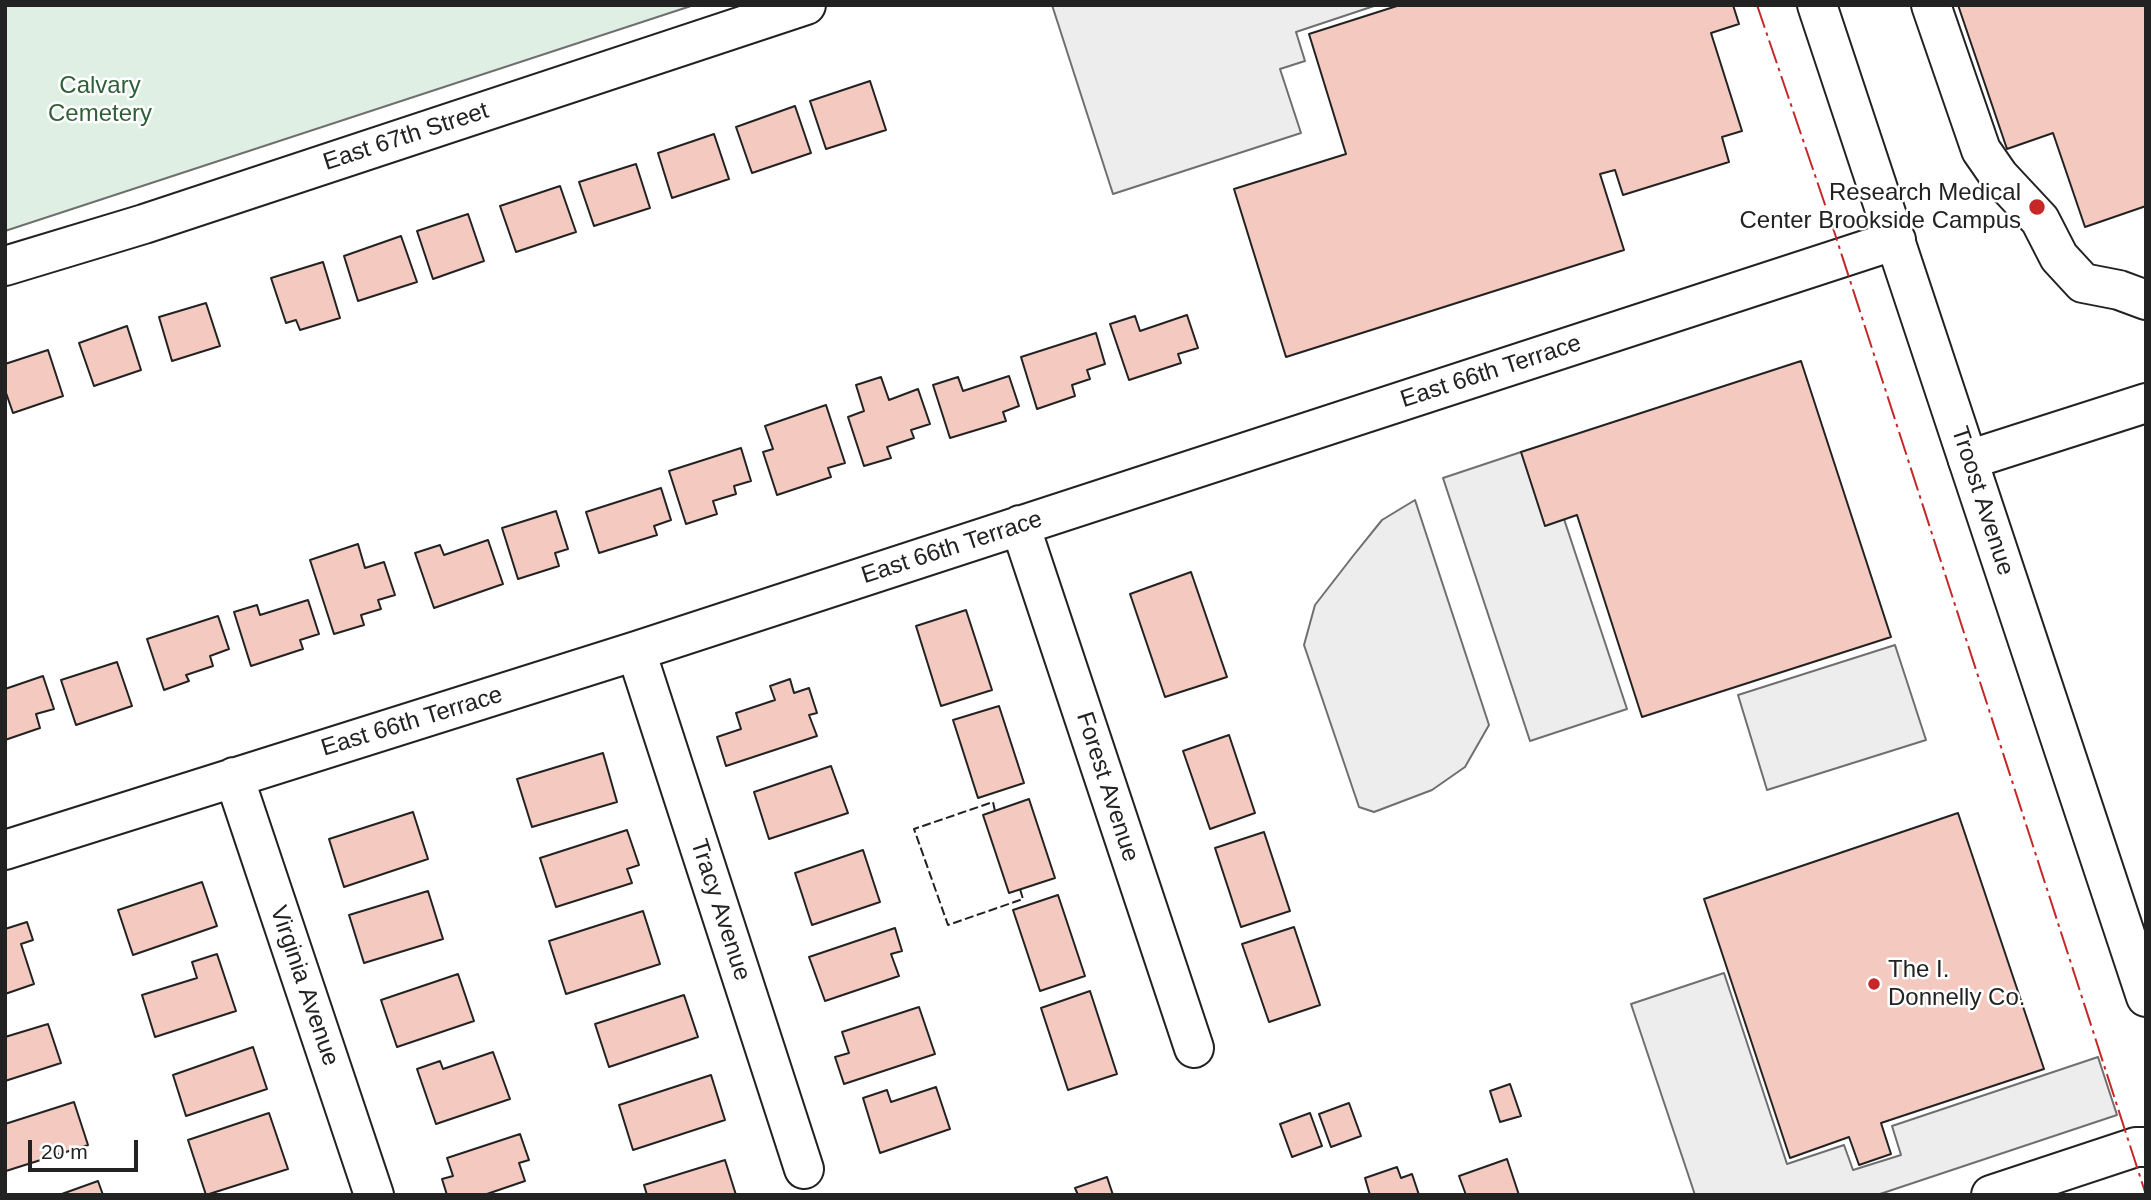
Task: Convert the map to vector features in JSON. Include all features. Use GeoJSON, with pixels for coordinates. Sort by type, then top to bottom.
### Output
{"type":"FeatureCollection","features":[{"type":"Feature","properties":{"kind":"street","name":"East 67th Street"},"geometry":{"type":"LineString","coordinates":[[5,266],[144,224],[806,5]]}},
{"type":"Feature","properties":{"kind":"street","name":"Troost Avenue"},"geometry":{"type":"LineString","coordinates":[[1817,5],[2146,997]]}},
{"type":"Feature","properties":{"kind":"street"},"geometry":{"type":"LineString","coordinates":[[1931,5],[1981,150],[1999,176],[2040,220],[2059,257],[2083,283],[2119,290],[2146,300]]}},
{"type":"Feature","properties":{"kind":"street","name":"East 66th Terrace"},"geometry":{"type":"LineString","coordinates":[[5,850],[636,652],[1896,240]]}},
{"type":"Feature","properties":{"kind":"street"},"geometry":{"type":"LineString","coordinates":[[1968,460],[2146,403]]}},
{"type":"Feature","properties":{"kind":"street","name":"Forest Avenue"},"geometry":{"type":"LineString","coordinates":[[1020,525],[1194,1048]]}},
{"type":"Feature","properties":{"kind":"street","name":"Tracy Avenue"},"geometry":{"type":"LineString","coordinates":[[636,652],[804,1169]]}},
{"type":"Feature","properties":{"kind":"street","name":"Virginia Avenue"},"geometry":{"type":"LineString","coordinates":[[234,777],[374,1195]]}},
{"type":"Feature","properties":{"kind":"street"},"geometry":{"type":"LineString","coordinates":[[1991,1195],[2136,1147],[2146,1147]]}},
{"type":"Feature","properties":{"kind":"green space","name":"Calvary Cemetery"},"geometry":{"type":"Polygon","coordinates":[[[5,5],[694,5],[5,231],[5,5]]]}},
{"type":"Feature","properties":{"kind":"shaded area"},"geometry":{"type":"Polygon","coordinates":[[[1052,5],[1377,5],[1296,32],[1305,61],[1280,69],[1301,133],[1113,194],[1052,5]]]}},
{"type":"Feature","properties":{"kind":"shaded area"},"geometry":{"type":"Polygon","coordinates":[[[1521,452],[1564,519],[1627,709],[1530,741],[1443,478],[1521,452]]]}},
{"type":"Feature","properties":{"kind":"shaded area"},"geometry":{"type":"Polygon","coordinates":[[[1415,500],[1489,725],[1465,767],[1432,790],[1374,812],[1359,807],[1304,645],[1315,605],[1382,520],[1415,500]]]}},
{"type":"Feature","properties":{"kind":"shaded area"},"geometry":{"type":"Polygon","coordinates":[[[1895,645],[1926,740],[1767,790],[1738,695],[1895,645]]]}},
{"type":"Feature","properties":{"kind":"shaded area"},"geometry":{"type":"Polygon","coordinates":[[[1724,973],[1787,1164],[1844,1145],[1853,1170],[1901,1155],[1892,1126],[2098,1057],[2117,1115],[1877,1195],[1695,1195],[1631,1004],[1724,973]]]}},
{"type":"Feature","properties":{"kind":"building"},"geometry":{"type":"Polygon","coordinates":[[[1400,5],[1733,5],[1739,24],[1711,33],[1742,131],[1722,137],[1729,162],[1623,195],[1615,170],[1600,174],[1624,250],[1286,357],[1234,189],[1346,154],[1309,34],[1400,5]]]}},
{"type":"Feature","properties":{"kind":"building"},"geometry":{"type":"Polygon","coordinates":[[[1958,5],[2146,5],[2146,206],[2085,227],[2053,133],[2007,149],[1958,5]]]}},
{"type":"Feature","properties":{"kind":"building"},"geometry":{"type":"Polygon","coordinates":[[[870,81],[886,130],[826,149],[810,101],[870,81]]]}},
{"type":"Feature","properties":{"kind":"building"},"geometry":{"type":"Polygon","coordinates":[[[795,106],[811,153],[752,173],[736,127],[795,106]]]}},
{"type":"Feature","properties":{"kind":"building"},"geometry":{"type":"Polygon","coordinates":[[[714,134],[729,179],[672,198],[658,153],[714,134]]]}},
{"type":"Feature","properties":{"kind":"building"},"geometry":{"type":"Polygon","coordinates":[[[636,164],[650,208],[594,226],[579,182],[636,164]]]}},
{"type":"Feature","properties":{"kind":"building"},"geometry":{"type":"Polygon","coordinates":[[[560,186],[576,232],[516,252],[500,206],[560,186]]]}},
{"type":"Feature","properties":{"kind":"building"},"geometry":{"type":"Polygon","coordinates":[[[468,214],[484,261],[433,279],[417,231],[468,214]]]}},
{"type":"Feature","properties":{"kind":"building"},"geometry":{"type":"Polygon","coordinates":[[[401,236],[417,282],[358,301],[344,256],[401,236]]]}},
{"type":"Feature","properties":{"kind":"building"},"geometry":{"type":"Polygon","coordinates":[[[323,262],[340,318],[300,330],[296,320],[286,323],[271,278],[323,262]]]}},
{"type":"Feature","properties":{"kind":"building"},"geometry":{"type":"Polygon","coordinates":[[[206,303],[220,346],[172,361],[159,317],[206,303]]]}},
{"type":"Feature","properties":{"kind":"building"},"geometry":{"type":"Polygon","coordinates":[[[1187,315],[1198,348],[1178,354],[1181,363],[1129,380],[1110,324],[1135,316],[1140,331],[1187,315]]]}},
{"type":"Feature","properties":{"kind":"building"},"geometry":{"type":"Polygon","coordinates":[[[127,326],[141,370],[94,386],[79,343],[127,326]]]}},
{"type":"Feature","properties":{"kind":"building"},"geometry":{"type":"Polygon","coordinates":[[[1096,333],[1105,364],[1087,370],[1090,379],[1072,385],[1075,396],[1037,409],[1021,357],[1096,333]]]}},
{"type":"Feature","properties":{"kind":"building"},"geometry":{"type":"Polygon","coordinates":[[[48,350],[63,396],[13,413],[5,390],[5,364],[48,350]]]}},
{"type":"Feature","properties":{"kind":"building"},"geometry":{"type":"Polygon","coordinates":[[[1801,361],[1891,637],[1642,717],[1577,515],[1545,526],[1521,452],[1801,361]]]}},
{"type":"Feature","properties":{"kind":"building"},"geometry":{"type":"Polygon","coordinates":[[[1009,376],[1019,406],[1003,412],[1006,421],[950,438],[933,385],[958,377],[963,391],[1009,376]]]}},
{"type":"Feature","properties":{"kind":"building"},"geometry":{"type":"Polygon","coordinates":[[[881,377],[889,400],[918,389],[930,424],[911,430],[914,438],[887,447],[891,458],[864,466],[848,417],[864,411],[856,385],[881,377]]]}},
{"type":"Feature","properties":{"kind":"building"},"geometry":{"type":"Polygon","coordinates":[[[826,405],[845,463],[828,468],[831,477],[777,495],[763,452],[773,449],[765,426],[826,405]]]}},
{"type":"Feature","properties":{"kind":"building"},"geometry":{"type":"Polygon","coordinates":[[[741,448],[751,481],[734,486],[736,494],[713,501],[717,514],[686,524],[669,471],[741,448]]]}},
{"type":"Feature","properties":{"kind":"building"},"geometry":{"type":"Polygon","coordinates":[[[661,488],[671,520],[654,526],[657,535],[599,553],[586,512],[661,488]]]}},
{"type":"Feature","properties":{"kind":"building"},"geometry":{"type":"Polygon","coordinates":[[[556,511],[568,549],[555,553],[559,566],[518,579],[502,528],[556,511]]]}},
{"type":"Feature","properties":{"kind":"building"},"geometry":{"type":"Polygon","coordinates":[[[488,540],[503,584],[434,608],[415,553],[440,545],[444,555],[488,540]]]}},
{"type":"Feature","properties":{"kind":"building"},"geometry":{"type":"Polygon","coordinates":[[[358,544],[365,568],[384,562],[395,595],[378,600],[381,609],[361,615],[364,625],[334,634],[310,560],[358,544]]]}},
{"type":"Feature","properties":{"kind":"building"},"geometry":{"type":"Polygon","coordinates":[[[1191,572],[1227,677],[1165,697],[1130,594],[1191,572]]]}},
{"type":"Feature","properties":{"kind":"building"},"geometry":{"type":"Polygon","coordinates":[[[308,600],[319,634],[300,640],[303,649],[251,666],[234,612],[257,605],[260,615],[308,600]]]}},
{"type":"Feature","properties":{"kind":"building"},"geometry":{"type":"Polygon","coordinates":[[[966,610],[992,690],[941,706],[916,626],[966,610]]]}},
{"type":"Feature","properties":{"kind":"building"},"geometry":{"type":"Polygon","coordinates":[[[218,616],[229,649],[210,656],[213,666],[186,675],[189,681],[164,690],[147,639],[218,616]]]}},
{"type":"Feature","properties":{"kind":"building"},"geometry":{"type":"Polygon","coordinates":[[[117,662],[132,706],[76,725],[61,680],[117,662]]]}},
{"type":"Feature","properties":{"kind":"building"},"geometry":{"type":"Polygon","coordinates":[[[43,676],[54,709],[36,714],[40,728],[5,740],[5,689],[43,676]]]}},
{"type":"Feature","properties":{"kind":"building"},"geometry":{"type":"Polygon","coordinates":[[[790,679],[794,693],[809,688],[817,713],[809,715],[817,736],[726,766],[717,737],[741,729],[736,713],[775,700],[770,686],[790,679]]]}},
{"type":"Feature","properties":{"kind":"building"},"geometry":{"type":"Polygon","coordinates":[[[999,706],[1024,783],[978,798],[953,720],[999,706]]]}},
{"type":"Feature","properties":{"kind":"building"},"geometry":{"type":"Polygon","coordinates":[[[1229,735],[1255,813],[1210,829],[1183,751],[1229,735]]]}},
{"type":"Feature","properties":{"kind":"building"},"geometry":{"type":"Polygon","coordinates":[[[603,753],[617,802],[532,827],[517,779],[603,753]]]}},
{"type":"Feature","properties":{"kind":"building"},"geometry":{"type":"Polygon","coordinates":[[[831,766],[848,813],[769,839],[754,792],[831,766]]]}},
{"type":"Feature","properties":{"kind":"building"},"geometry":{"type":"Polygon","coordinates":[[[1029,799],[1055,878],[1009,893],[983,815],[1029,799]]]}},
{"type":"Feature","properties":{"kind":"building"},"geometry":{"type":"Polygon","coordinates":[[[413,812],[428,859],[344,887],[329,839],[413,812]]]}},
{"type":"Feature","properties":{"kind":"building","name":"The I. Donnelly Co."},"geometry":{"type":"Polygon","coordinates":[[[1958,813],[2044,1069],[1881,1123],[1891,1154],[1859,1165],[1849,1137],[1790,1158],[1704,899],[1958,813]]]}},
{"type":"Feature","properties":{"kind":"building"},"geometry":{"type":"Polygon","coordinates":[[[627,830],[639,865],[627,869],[632,883],[556,907],[540,858],[627,830]]]}},
{"type":"Feature","properties":{"kind":"building"},"geometry":{"type":"Polygon","coordinates":[[[1264,832],[1290,911],[1241,927],[1215,848],[1264,832]]]}},
{"type":"Feature","properties":{"kind":"building"},"geometry":{"type":"Polygon","coordinates":[[[863,850],[880,902],[812,925],[795,873],[863,850]]]}},
{"type":"Feature","properties":{"kind":"building"},"geometry":{"type":"Polygon","coordinates":[[[202,882],[217,926],[133,955],[118,910],[202,882]]]}},
{"type":"Feature","properties":{"kind":"building"},"geometry":{"type":"Polygon","coordinates":[[[428,891],[443,939],[364,963],[349,915],[428,891]]]}},
{"type":"Feature","properties":{"kind":"building"},"geometry":{"type":"Polygon","coordinates":[[[1058,895],[1085,976],[1040,991],[1013,910],[1058,895]]]}},
{"type":"Feature","properties":{"kind":"building"},"geometry":{"type":"Polygon","coordinates":[[[643,911],[660,964],[566,994],[549,941],[643,911]]]}},
{"type":"Feature","properties":{"kind":"building"},"geometry":{"type":"Polygon","coordinates":[[[27,922],[33,940],[21,944],[34,984],[5,994],[5,929],[27,922]]]}},
{"type":"Feature","properties":{"kind":"building"},"geometry":{"type":"Polygon","coordinates":[[[1294,927],[1320,1005],[1269,1022],[1242,944],[1294,927]]]}},
{"type":"Feature","properties":{"kind":"building"},"geometry":{"type":"Polygon","coordinates":[[[895,928],[902,951],[891,954],[899,976],[825,1001],[809,957],[895,928]]]}},
{"type":"Feature","properties":{"kind":"building"},"geometry":{"type":"Polygon","coordinates":[[[217,954],[236,1011],[155,1037],[142,995],[197,978],[192,962],[217,954]]]}},
{"type":"Feature","properties":{"kind":"building"},"geometry":{"type":"Polygon","coordinates":[[[458,974],[474,1021],[397,1047],[381,1000],[458,974]]]}},
{"type":"Feature","properties":{"kind":"building"},"geometry":{"type":"Polygon","coordinates":[[[1090,991],[1117,1074],[1068,1090],[1041,1008],[1090,991]]]}},
{"type":"Feature","properties":{"kind":"building"},"geometry":{"type":"Polygon","coordinates":[[[684,995],[698,1037],[609,1067],[595,1024],[684,995]]]}},
{"type":"Feature","properties":{"kind":"building"},"geometry":{"type":"Polygon","coordinates":[[[919,1007],[935,1054],[844,1084],[835,1057],[849,1053],[842,1032],[919,1007]]]}},
{"type":"Feature","properties":{"kind":"building"},"geometry":{"type":"Polygon","coordinates":[[[48,1024],[61,1063],[5,1081],[5,1037],[48,1024]]]}},
{"type":"Feature","properties":{"kind":"building"},"geometry":{"type":"Polygon","coordinates":[[[253,1047],[267,1089],[186,1116],[173,1075],[253,1047]]]}},
{"type":"Feature","properties":{"kind":"building"},"geometry":{"type":"Polygon","coordinates":[[[493,1052],[510,1099],[436,1124],[417,1069],[440,1061],[443,1069],[493,1052]]]}},
{"type":"Feature","properties":{"kind":"building"},"geometry":{"type":"Polygon","coordinates":[[[711,1075],[725,1120],[633,1150],[619,1105],[711,1075]]]}},
{"type":"Feature","properties":{"kind":"building"},"geometry":{"type":"Polygon","coordinates":[[[1510,1084],[1521,1116],[1500,1122],[1490,1091],[1510,1084]]]}},
{"type":"Feature","properties":{"kind":"building"},"geometry":{"type":"Polygon","coordinates":[[[936,1087],[950,1129],[880,1153],[863,1098],[887,1090],[891,1102],[936,1087]]]}},
{"type":"Feature","properties":{"kind":"building"},"geometry":{"type":"Polygon","coordinates":[[[74,1102],[88,1145],[6,1171],[5,1124],[74,1102]]]}},
{"type":"Feature","properties":{"kind":"building"},"geometry":{"type":"Polygon","coordinates":[[[1349,1103],[1361,1136],[1331,1147],[1319,1114],[1349,1103]]]}},
{"type":"Feature","properties":{"kind":"building"},"geometry":{"type":"Polygon","coordinates":[[[269,1113],[288,1169],[206,1195],[188,1140],[269,1113]]]}},
{"type":"Feature","properties":{"kind":"building"},"geometry":{"type":"Polygon","coordinates":[[[1310,1113],[1322,1146],[1292,1157],[1280,1124],[1310,1113]]]}},
{"type":"Feature","properties":{"kind":"building"},"geometry":{"type":"Polygon","coordinates":[[[520,1134],[529,1160],[519,1163],[525,1181],[484,1195],[447,1195],[442,1179],[453,1176],[447,1158],[520,1134]]]}},
{"type":"Feature","properties":{"kind":"building"},"geometry":{"type":"Polygon","coordinates":[[[1507,1159],[1519,1195],[1466,1195],[1459,1176],[1507,1159]]]}},
{"type":"Feature","properties":{"kind":"building"},"geometry":{"type":"Polygon","coordinates":[[[725,1160],[736,1195],[647,1195],[644,1185],[725,1160]]]}},
{"type":"Feature","properties":{"kind":"building"},"geometry":{"type":"Polygon","coordinates":[[[1397,1167],[1401,1178],[1412,1174],[1419,1195],[1370,1195],[1365,1178],[1397,1167]]]}},
{"type":"Feature","properties":{"kind":"building"},"geometry":{"type":"Polygon","coordinates":[[[1107,1177],[1113,1195],[1078,1195],[1075,1188],[1107,1177]]]}},
{"type":"Feature","properties":{"kind":"building"},"geometry":{"type":"Polygon","coordinates":[[[98,1181],[103,1195],[59,1195],[98,1181]]]}},
{"type":"Feature","properties":{"kind":"fence"},"geometry":{"type":"LineString","coordinates":[[995,811],[993,802],[914,829],[948,925],[1023,899],[1020,889]]}},
{"type":"Feature","properties":{"kind":"power"},"geometry":{"type":"LineString","coordinates":[[1757,5],[1834,231],[2146,1195]]}},
{"type":"Feature","properties":{"kind":"place","name":"Research Medical Center Brookside Campus"},"geometry":{"type":"Point","coordinates":[2037,207]}},
{"type":"Feature","properties":{"kind":"place","name":"The I. Donnelly Co."},"geometry":{"type":"Point","coordinates":[1874,984]}}]}
